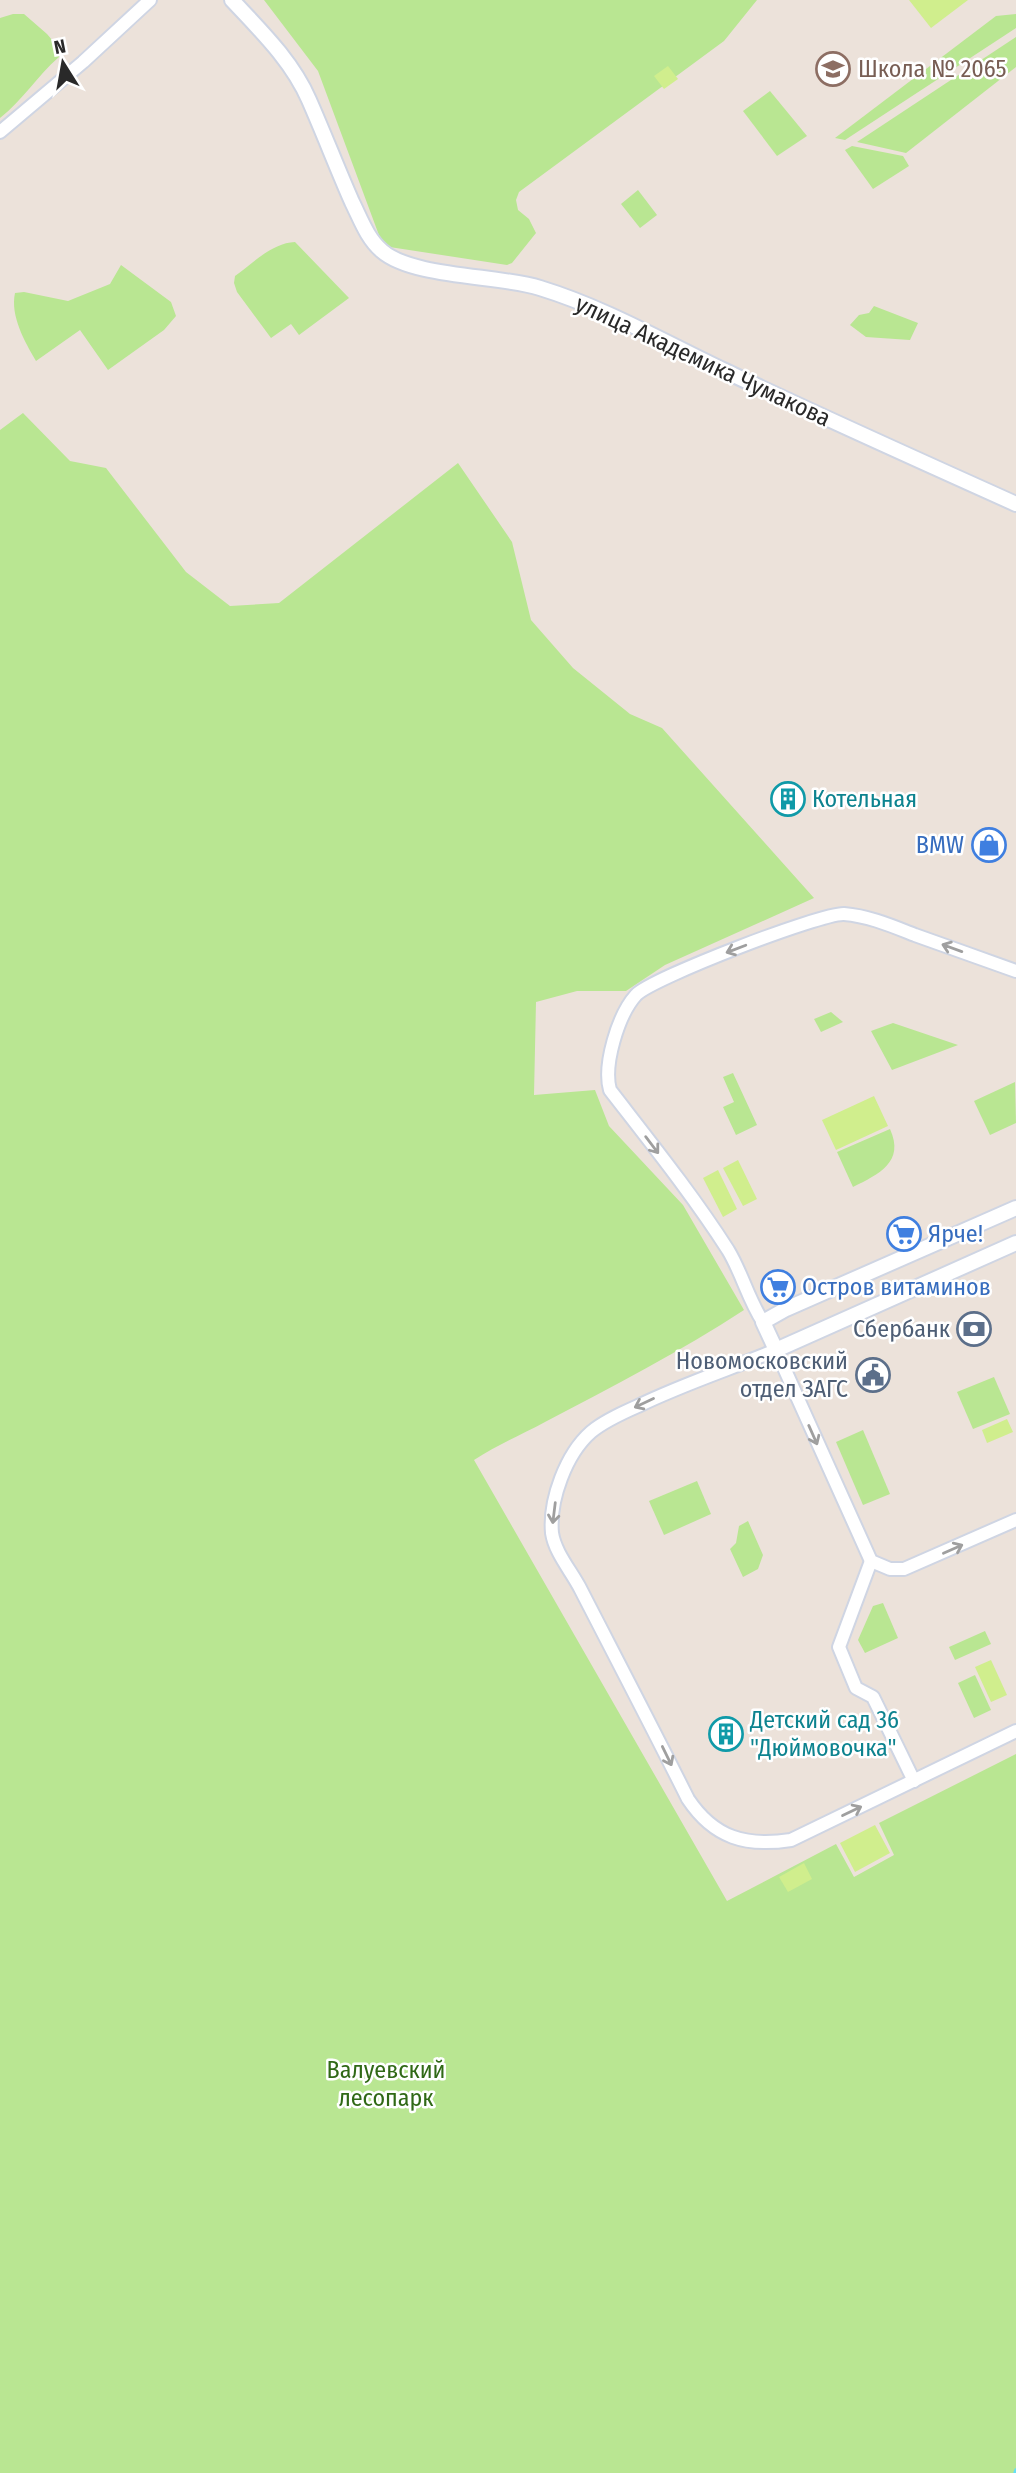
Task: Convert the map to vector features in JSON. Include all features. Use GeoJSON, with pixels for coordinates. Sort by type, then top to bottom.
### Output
{"type":"FeatureCollection","features":[{"type":"Feature","properties":{"kind":"street"},"geometry":{"type":"LineString","coordinates":[[0,132],[83,62],[150,0]]}},
{"type":"Feature","properties":{"kind":"street","name":"улица Академика Чумакова"},"geometry":{"type":"LineString","coordinates":[[232,0],[293,68],[370,239],[384,253],[402,263],[537,286],[597,307],[899,453],[1016,504]]}},
{"type":"Feature","properties":{"kind":"street"},"geometry":{"type":"LineString","coordinates":[[1016,971],[878,921],[842,914],[813,920],[699,963],[662,979],[635,996],[616,1033],[608,1072],[610,1090],[698,1203],[736,1263],[752,1305],[763,1322],[871,1561],[890,1569],[904,1569],[1016,1520]]}},
{"type":"Feature","properties":{"kind":"street"},"geometry":{"type":"LineString","coordinates":[[763,1322],[786,1309],[1016,1208]]}},
{"type":"Feature","properties":{"kind":"street"},"geometry":{"type":"LineString","coordinates":[[1016,1243],[776,1350],[672,1390],[621,1414],[593,1431],[575,1449],[558,1482],[552,1521],[555,1545],[578,1584],[688,1799],[701,1817],[726,1834],[765,1844],[800,1837],[1016,1731]]}},
{"type":"Feature","properties":{"kind":"street"},"geometry":{"type":"LineString","coordinates":[[871,1561],[839,1647],[856,1688],[873,1697],[914,1781]]}},
{"type":"Feature","properties":{"kind":"green space"},"geometry":{"type":"Polygon","coordinates":[[[264,0],[757,0],[724,41],[519,192],[516,200],[518,210],[529,219],[536,233],[512,263],[507,265],[383,246],[318,71],[264,0]]]}},
{"type":"Feature","properties":{"kind":"green space"},"geometry":{"type":"Polygon","coordinates":[[[909,0],[968,0],[931,28],[909,0]]]}},
{"type":"Feature","properties":{"kind":"green space"},"geometry":{"type":"Polygon","coordinates":[[[24,14],[47,34],[58,47],[59,57],[0,118],[0,18],[24,14]]]}},
{"type":"Feature","properties":{"kind":"green space"},"geometry":{"type":"Polygon","coordinates":[[[1016,14],[1016,28],[845,140],[835,138],[996,16],[1016,14]]]}},
{"type":"Feature","properties":{"kind":"green space"},"geometry":{"type":"Polygon","coordinates":[[[1016,37],[1016,67],[906,153],[857,142],[1016,37]]]}},
{"type":"Feature","properties":{"kind":"green space"},"geometry":{"type":"Polygon","coordinates":[[[668,66],[678,79],[664,89],[654,76],[668,66]]]}},
{"type":"Feature","properties":{"kind":"green space"},"geometry":{"type":"Polygon","coordinates":[[[770,91],[807,136],[777,156],[743,111],[770,91]]]}},
{"type":"Feature","properties":{"kind":"green space"},"geometry":{"type":"Polygon","coordinates":[[[852,146],[903,156],[909,166],[873,189],[845,150],[852,146]]]}},
{"type":"Feature","properties":{"kind":"green space"},"geometry":{"type":"Polygon","coordinates":[[[638,190],[657,215],[640,228],[621,204],[638,190]]]}},
{"type":"Feature","properties":{"kind":"green space"},"geometry":{"type":"Polygon","coordinates":[[[295,242],[349,298],[299,335],[291,324],[271,338],[237,292],[235,276],[278,246],[295,242]]]}},
{"type":"Feature","properties":{"kind":"green space"},"geometry":{"type":"Polygon","coordinates":[[[121,265],[171,302],[176,316],[164,330],[108,370],[80,330],[36,361],[17,320],[15,293],[24,292],[68,301],[110,284],[121,265]]]}},
{"type":"Feature","properties":{"kind":"green space"},"geometry":{"type":"Polygon","coordinates":[[[874,306],[918,323],[910,340],[866,337],[850,325],[859,315],[869,313],[874,306]]]}},
{"type":"Feature","properties":{"kind":"green space","name":"Валуевский лесопарк"},"geometry":{"type":"Polygon","coordinates":[[[23,413],[70,461],[106,468],[186,572],[230,606],[279,603],[458,463],[512,542],[531,620],[573,668],[630,714],[662,728],[814,898],[665,965],[626,991],[577,991],[536,1002],[534,1095],[595,1090],[609,1126],[683,1205],[744,1310],[646,1368],[474,1460],[727,1901],[836,1844],[854,1877],[894,1855],[879,1823],[1016,1754],[1016,2473],[0,2473],[0,430],[23,413]]]}},
{"type":"Feature","properties":{"kind":"green space"},"geometry":{"type":"Polygon","coordinates":[[[831,1012],[843,1022],[821,1032],[814,1019],[831,1012]]]}},
{"type":"Feature","properties":{"kind":"green space"},"geometry":{"type":"Polygon","coordinates":[[[893,1023],[958,1045],[892,1070],[871,1031],[893,1023]]]}},
{"type":"Feature","properties":{"kind":"green space"},"geometry":{"type":"Polygon","coordinates":[[[733,1073],[757,1125],[736,1135],[723,1107],[734,1102],[723,1077],[733,1073]]]}},
{"type":"Feature","properties":{"kind":"green space"},"geometry":{"type":"Polygon","coordinates":[[[1015,1082],[1016,1123],[990,1135],[974,1101],[1015,1082]]]}},
{"type":"Feature","properties":{"kind":"green space"},"geometry":{"type":"Polygon","coordinates":[[[874,1096],[888,1126],[836,1150],[822,1120],[874,1096]]]}},
{"type":"Feature","properties":{"kind":"green space"},"geometry":{"type":"Polygon","coordinates":[[[890,1129],[894,1150],[887,1166],[853,1187],[837,1152],[890,1129]]]}},
{"type":"Feature","properties":{"kind":"green space"},"geometry":{"type":"Polygon","coordinates":[[[738,1160],[757,1199],[743,1206],[723,1168],[738,1160]]]}},
{"type":"Feature","properties":{"kind":"green space"},"geometry":{"type":"Polygon","coordinates":[[[718,1170],[737,1209],[723,1217],[703,1178],[718,1170]]]}},
{"type":"Feature","properties":{"kind":"green space"},"geometry":{"type":"Polygon","coordinates":[[[994,1377],[1010,1414],[973,1429],[957,1392],[994,1377]]]}},
{"type":"Feature","properties":{"kind":"green space"},"geometry":{"type":"Polygon","coordinates":[[[1007,1419],[1013,1432],[987,1443],[982,1430],[1007,1419]]]}},
{"type":"Feature","properties":{"kind":"green space"},"geometry":{"type":"Polygon","coordinates":[[[863,1430],[890,1494],[863,1505],[836,1442],[863,1430]]]}},
{"type":"Feature","properties":{"kind":"green space"},"geometry":{"type":"Polygon","coordinates":[[[697,1481],[711,1514],[664,1535],[649,1501],[697,1481]]]}},
{"type":"Feature","properties":{"kind":"green space"},"geometry":{"type":"Polygon","coordinates":[[[748,1521],[763,1555],[758,1569],[743,1577],[730,1549],[736,1543],[739,1526],[748,1521]]]}},
{"type":"Feature","properties":{"kind":"green space"},"geometry":{"type":"Polygon","coordinates":[[[883,1603],[898,1638],[865,1653],[858,1640],[873,1606],[883,1603]]]}},
{"type":"Feature","properties":{"kind":"green space"},"geometry":{"type":"Polygon","coordinates":[[[985,1631],[991,1644],[955,1660],[949,1647],[985,1631]]]}},
{"type":"Feature","properties":{"kind":"green space"},"geometry":{"type":"Polygon","coordinates":[[[991,1660],[1007,1695],[991,1702],[975,1667],[991,1660]]]}},
{"type":"Feature","properties":{"kind":"green space"},"geometry":{"type":"Polygon","coordinates":[[[975,1675],[991,1710],[974,1718],[958,1683],[975,1675]]]}},
{"type":"Feature","properties":{"kind":"green space"},"geometry":{"type":"Polygon","coordinates":[[[875,1825],[890,1853],[855,1872],[840,1843],[875,1825]]]}},
{"type":"Feature","properties":{"kind":"green space"},"geometry":{"type":"Polygon","coordinates":[[[804,1863],[812,1879],[788,1892],[779,1877],[804,1863]]]}},
{"type":"Feature","properties":{"kind":"place","name":"Школа № 2065"},"geometry":{"type":"Point","coordinates":[833,69]}},
{"type":"Feature","properties":{"kind":"place","name":"Котельная"},"geometry":{"type":"Point","coordinates":[788,799]}},
{"type":"Feature","properties":{"kind":"place","name":"BMW"},"geometry":{"type":"Point","coordinates":[989,845]}},
{"type":"Feature","properties":{"kind":"place","name":"Ярче!"},"geometry":{"type":"Point","coordinates":[904,1234]}},
{"type":"Feature","properties":{"kind":"place","name":"Остров витаминов"},"geometry":{"type":"Point","coordinates":[778,1287]}},
{"type":"Feature","properties":{"kind":"place","name":"Сбербанк"},"geometry":{"type":"Point","coordinates":[974,1329]}},
{"type":"Feature","properties":{"kind":"place","name":"Новомосковский отдел ЗАГС"},"geometry":{"type":"Point","coordinates":[873,1375]}},
{"type":"Feature","properties":{"kind":"place","name":"Детский сад 36 \"Дюймовочка\""},"geometry":{"type":"Point","coordinates":[726,1734]}}]}
